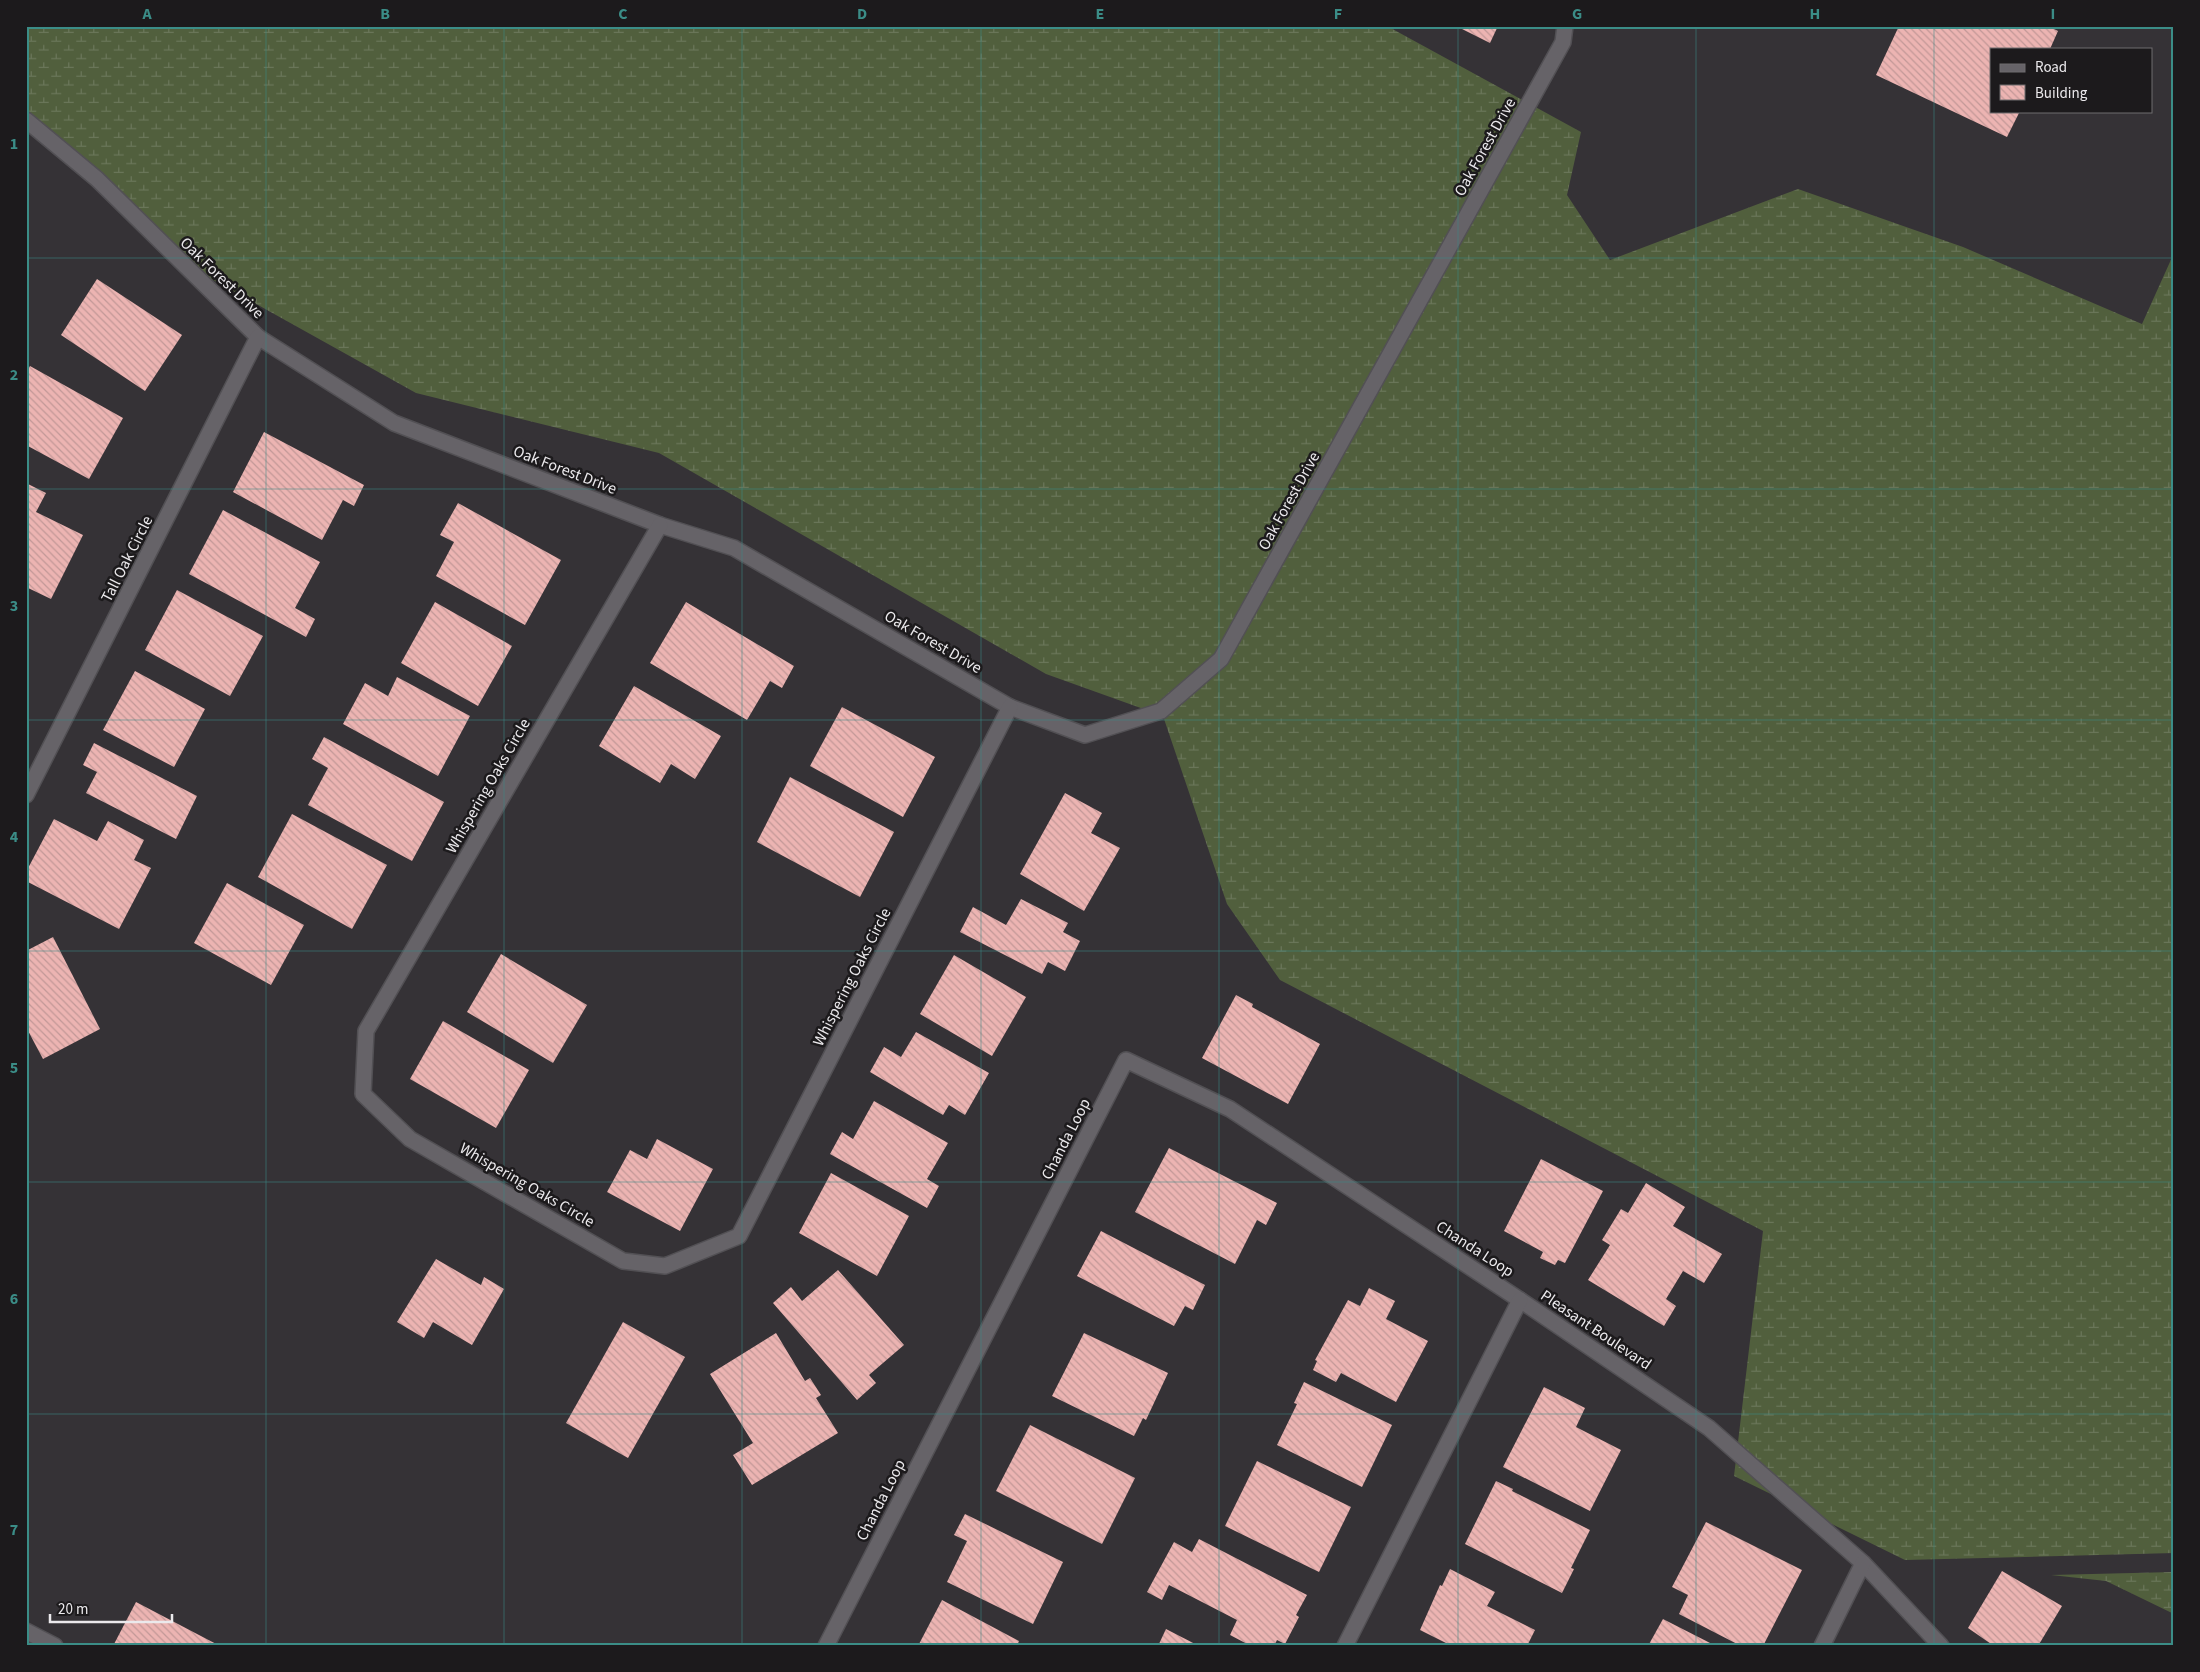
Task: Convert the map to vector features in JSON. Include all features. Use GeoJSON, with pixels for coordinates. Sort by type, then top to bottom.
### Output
{"type":"FeatureCollection","features":[{"type":"Feature","properties":{"kind":"street","name":"Oak Forest Drive"},"geometry":{"type":"LineString","coordinates":[[26,120],[96,179],[258,338],[394,423],[660,525],[734,548],[1010,707],[1085,736],[1161,711],[1221,659],[1563,42],[1565,26]]}},
{"type":"Feature","properties":{"kind":"street","name":"Tall Oak Circle"},"geometry":{"type":"LineString","coordinates":[[26,795],[258,338]]}},
{"type":"Feature","properties":{"kind":"street","name":"Whispering Oaks Circle"},"geometry":{"type":"LineString","coordinates":[[660,525],[366,1032],[363,1094],[410,1139],[623,1261],[665,1266],[739,1236],[1010,707]]}},
{"type":"Feature","properties":{"kind":"street","name":"Chanda Loop"},"geometry":{"type":"LineString","coordinates":[[826,1646],[1126,1060],[1230,1109],[1520,1300]]}},
{"type":"Feature","properties":{"kind":"street","name":"Pleasant Boulevard"},"geometry":{"type":"LineString","coordinates":[[1345,1646],[1520,1300],[1709,1428],[1863,1563],[1940,1646]]}},
{"type":"Feature","properties":{"kind":"street"},"geometry":{"type":"LineString","coordinates":[[1822,1646],[1863,1563]]}},
{"type":"Feature","properties":{"kind":"street"},"geometry":{"type":"LineString","coordinates":[[26,1631],[55,1646]]}},
{"type":"Feature","properties":{"kind":"green space"},"geometry":{"type":"Polygon","coordinates":[[[26,26],[1387,26],[1581,132],[1567,195],[1610,260],[1798,189],[1963,247],[2142,324],[2174,253],[2174,1553],[1905,1560],[1734,1476],[1763,1231],[1280,980],[1227,904],[1163,716],[1046,674],[659,453],[416,393],[188,266],[26,112],[26,26]]]}},
{"type":"Feature","properties":{"kind":"green space"},"geometry":{"type":"Polygon","coordinates":[[[2174,1572],[2174,1614],[2106,1581],[2051,1575],[2174,1572]]]}},
{"type":"Feature","properties":{"kind":"building"},"geometry":{"type":"Polygon","coordinates":[[[1456,26],[1498,26],[1490,43],[1456,26]]]}},
{"type":"Feature","properties":{"kind":"building"},"geometry":{"type":"Polygon","coordinates":[[[1899,26],[2048,26],[2058,31],[2050,48],[1990,48],[1990,112],[2020,112],[2007,137],[1876,75],[1899,26]]]}},
{"type":"Feature","properties":{"kind":"building"},"geometry":{"type":"Polygon","coordinates":[[[97,279],[182,335],[145,391],[61,335],[97,279]]]}},
{"type":"Feature","properties":{"kind":"building"},"geometry":{"type":"Polygon","coordinates":[[[30,366],[123,418],[89,479],[26,445],[26,372],[30,366]]]}},
{"type":"Feature","properties":{"kind":"building"},"geometry":{"type":"Polygon","coordinates":[[[264,432],[364,485],[354,506],[343,500],[322,540],[233,492],[264,432]]]}},
{"type":"Feature","properties":{"kind":"building"},"geometry":{"type":"Polygon","coordinates":[[[26,483],[46,493],[36,512],[83,535],[51,599],[26,587],[26,483]]]}},
{"type":"Feature","properties":{"kind":"building"},"geometry":{"type":"Polygon","coordinates":[[[458,503],[561,560],[525,625],[436,576],[454,542],[440,535],[458,503]]]}},
{"type":"Feature","properties":{"kind":"building"},"geometry":{"type":"Polygon","coordinates":[[[223,510],[320,562],[295,608],[315,619],[306,637],[189,574],[223,510]]]}},
{"type":"Feature","properties":{"kind":"building"},"geometry":{"type":"Polygon","coordinates":[[[177,590],[263,636],[230,696],[145,650],[177,590]]]}},
{"type":"Feature","properties":{"kind":"building"},"geometry":{"type":"Polygon","coordinates":[[[435,602],[512,646],[478,706],[401,663],[435,602]]]}},
{"type":"Feature","properties":{"kind":"building"},"geometry":{"type":"Polygon","coordinates":[[[686,602],[794,666],[782,688],[770,681],[747,720],[650,663],[686,602]]]}},
{"type":"Feature","properties":{"kind":"building"},"geometry":{"type":"Polygon","coordinates":[[[135,671],[205,709],[174,767],[103,730],[135,671]]]}},
{"type":"Feature","properties":{"kind":"building"},"geometry":{"type":"Polygon","coordinates":[[[397,677],[470,716],[438,776],[343,724],[365,683],[388,696],[397,677]]]}},
{"type":"Feature","properties":{"kind":"building"},"geometry":{"type":"Polygon","coordinates":[[[634,686],[721,736],[695,779],[671,764],[660,783],[599,746],[634,686]]]}},
{"type":"Feature","properties":{"kind":"building"},"geometry":{"type":"Polygon","coordinates":[[[842,707],[935,757],[903,817],[810,766],[842,707]]]}},
{"type":"Feature","properties":{"kind":"building"},"geometry":{"type":"Polygon","coordinates":[[[324,737],[444,802],[412,861],[308,805],[328,768],[312,759],[324,737]]]}},
{"type":"Feature","properties":{"kind":"building"},"geometry":{"type":"Polygon","coordinates":[[[94,743],[197,796],[176,839],[86,793],[97,772],[83,765],[94,743]]]}},
{"type":"Feature","properties":{"kind":"building"},"geometry":{"type":"Polygon","coordinates":[[[790,777],[894,832],[860,897],[757,842],[790,777]]]}},
{"type":"Feature","properties":{"kind":"building"},"geometry":{"type":"Polygon","coordinates":[[[1065,793],[1102,813],[1091,833],[1120,848],[1084,911],[1020,874],[1065,793]]]}},
{"type":"Feature","properties":{"kind":"building"},"geometry":{"type":"Polygon","coordinates":[[[292,814],[387,865],[352,929],[258,877],[292,814]]]}},
{"type":"Feature","properties":{"kind":"building"},"geometry":{"type":"Polygon","coordinates":[[[54,819],[97,841],[108,821],[144,840],[134,860],[151,868],[119,929],[26,881],[26,872],[54,819]]]}},
{"type":"Feature","properties":{"kind":"building"},"geometry":{"type":"Polygon","coordinates":[[[227,883],[304,925],[271,985],[194,943],[227,883]]]}},
{"type":"Feature","properties":{"kind":"building"},"geometry":{"type":"Polygon","coordinates":[[[1021,899],[1068,923],[1063,932],[1080,941],[1065,971],[1048,962],[1042,974],[960,932],[973,907],[1006,925],[1021,899]]]}},
{"type":"Feature","properties":{"kind":"building"},"geometry":{"type":"Polygon","coordinates":[[[53,937],[100,1029],[43,1059],[26,1027],[26,951],[53,937]]]}},
{"type":"Feature","properties":{"kind":"building"},"geometry":{"type":"Polygon","coordinates":[[[501,954],[587,1005],[553,1063],[467,1012],[501,954]]]}},
{"type":"Feature","properties":{"kind":"building"},"geometry":{"type":"Polygon","coordinates":[[[954,955],[1026,997],[992,1056],[920,1014],[954,955]]]}},
{"type":"Feature","properties":{"kind":"building"},"geometry":{"type":"Polygon","coordinates":[[[1236,995],[1253,1004],[1252,1007],[1320,1044],[1288,1104],[1202,1058],[1236,995]]]}},
{"type":"Feature","properties":{"kind":"building"},"geometry":{"type":"Polygon","coordinates":[[[443,1021],[529,1070],[496,1128],[410,1079],[443,1021]]]}},
{"type":"Feature","properties":{"kind":"building"},"geometry":{"type":"Polygon","coordinates":[[[916,1032],[989,1073],[965,1115],[949,1105],[943,1115],[870,1072],[884,1047],[901,1057],[916,1032]]]}},
{"type":"Feature","properties":{"kind":"building"},"geometry":{"type":"Polygon","coordinates":[[[874,1101],[948,1143],[927,1179],[939,1186],[927,1208],[830,1154],[842,1132],[853,1139],[874,1101]]]}},
{"type":"Feature","properties":{"kind":"building"},"geometry":{"type":"Polygon","coordinates":[[[657,1139],[713,1169],[680,1231],[607,1192],[630,1150],[647,1159],[657,1139]]]}},
{"type":"Feature","properties":{"kind":"building"},"geometry":{"type":"Polygon","coordinates":[[[1169,1148],[1277,1203],[1266,1225],[1257,1220],[1235,1264],[1135,1212],[1169,1148]]]}},
{"type":"Feature","properties":{"kind":"building"},"geometry":{"type":"Polygon","coordinates":[[[1541,1159],[1603,1191],[1565,1263],[1558,1260],[1555,1265],[1540,1258],[1543,1252],[1504,1231],[1541,1159]]]}},
{"type":"Feature","properties":{"kind":"building"},"geometry":{"type":"Polygon","coordinates":[[[831,1173],[909,1216],[877,1276],[799,1233],[831,1173]]]}},
{"type":"Feature","properties":{"kind":"building"},"geometry":{"type":"Polygon","coordinates":[[[1646,1183],[1685,1207],[1673,1226],[1722,1254],[1704,1283],[1683,1271],[1666,1299],[1676,1306],[1664,1326],[1588,1280],[1610,1245],[1602,1240],[1621,1209],[1628,1213],[1646,1183]]]}},
{"type":"Feature","properties":{"kind":"building"},"geometry":{"type":"Polygon","coordinates":[[[1101,1231],[1205,1285],[1193,1310],[1185,1306],[1174,1326],[1077,1276],[1101,1231]]]}},
{"type":"Feature","properties":{"kind":"building"},"geometry":{"type":"Polygon","coordinates":[[[436,1259],[481,1285],[484,1277],[504,1289],[472,1345],[433,1322],[424,1338],[397,1322],[436,1259]]]}},
{"type":"Feature","properties":{"kind":"building"},"geometry":{"type":"Polygon","coordinates":[[[838,1270],[904,1345],[869,1375],[876,1383],[857,1400],[773,1303],[791,1287],[802,1301],[838,1270]]]}},
{"type":"Feature","properties":{"kind":"building"},"geometry":{"type":"Polygon","coordinates":[[[1369,1288],[1395,1301],[1386,1319],[1428,1341],[1396,1402],[1341,1373],[1336,1382],[1313,1370],[1317,1361],[1315,1360],[1348,1300],[1360,1306],[1369,1288]]]}},
{"type":"Feature","properties":{"kind":"building"},"geometry":{"type":"Polygon","coordinates":[[[623,1322],[685,1357],[628,1458],[566,1423],[623,1322]]]}},
{"type":"Feature","properties":{"kind":"building"},"geometry":{"type":"Polygon","coordinates":[[[776,1333],[805,1381],[810,1378],[821,1395],[816,1398],[838,1433],[752,1485],[733,1455],[753,1443],[710,1374],[776,1333]]]}},
{"type":"Feature","properties":{"kind":"building"},"geometry":{"type":"Polygon","coordinates":[[[1084,1333],[1168,1373],[1146,1420],[1143,1418],[1134,1436],[1052,1396],[1084,1333]]]}},
{"type":"Feature","properties":{"kind":"building"},"geometry":{"type":"Polygon","coordinates":[[[1304,1382],[1392,1425],[1362,1487],[1277,1445],[1297,1404],[1294,1403],[1304,1382]]]}},
{"type":"Feature","properties":{"kind":"building"},"geometry":{"type":"Polygon","coordinates":[[[1544,1387],[1585,1408],[1576,1427],[1621,1450],[1590,1511],[1503,1467],[1544,1387]]]}},
{"type":"Feature","properties":{"kind":"building"},"geometry":{"type":"Polygon","coordinates":[[[1030,1425],[1135,1478],[1102,1544],[996,1491],[1030,1425]]]}},
{"type":"Feature","properties":{"kind":"building"},"geometry":{"type":"Polygon","coordinates":[[[1257,1461],[1351,1507],[1319,1572],[1225,1526],[1257,1461]]]}},
{"type":"Feature","properties":{"kind":"building"},"geometry":{"type":"Polygon","coordinates":[[[1496,1481],[1590,1530],[1571,1568],[1574,1569],[1562,1593],[1465,1544],[1496,1481]]]}},
{"type":"Feature","properties":{"kind":"building"},"geometry":{"type":"Polygon","coordinates":[[[965,1514],[1063,1562],[1033,1624],[947,1582],[967,1541],[954,1535],[965,1514]]]}},
{"type":"Feature","properties":{"kind":"building"},"geometry":{"type":"Polygon","coordinates":[[[1706,1522],[1802,1570],[1763,1646],[1741,1646],[1679,1614],[1688,1595],[1672,1587],[1706,1522]]]}},
{"type":"Feature","properties":{"kind":"building"},"geometry":{"type":"Polygon","coordinates":[[[1199,1539],[1307,1595],[1296,1615],[1299,1617],[1285,1644],[1277,1640],[1274,1646],[1251,1646],[1230,1635],[1237,1620],[1169,1585],[1162,1600],[1147,1592],[1174,1542],[1192,1552],[1199,1539]]]}},
{"type":"Feature","properties":{"kind":"building"},"geometry":{"type":"Polygon","coordinates":[[[1450,1569],[1495,1592],[1487,1606],[1535,1630],[1527,1646],[1452,1646],[1420,1630],[1440,1585],[1442,1586],[1450,1569]]]}},
{"type":"Feature","properties":{"kind":"building"},"geometry":{"type":"Polygon","coordinates":[[[2002,1571],[2062,1606],[2038,1646],[1994,1646],[1968,1628],[2002,1571]]]}},
{"type":"Feature","properties":{"kind":"building"},"geometry":{"type":"Polygon","coordinates":[[[942,1600],[1019,1641],[1017,1646],[918,1646],[942,1600]]]}},
{"type":"Feature","properties":{"kind":"building"},"geometry":{"type":"Polygon","coordinates":[[[136,1602],[220,1646],[113,1646],[136,1602]]]}},
{"type":"Feature","properties":{"kind":"building"},"geometry":{"type":"Polygon","coordinates":[[[1663,1619],[1716,1646],[1648,1646],[1663,1619]]]}},
{"type":"Feature","properties":{"kind":"building"},"geometry":{"type":"Polygon","coordinates":[[[1166,1629],[1199,1646],[1158,1646],[1166,1629]]]}}]}
